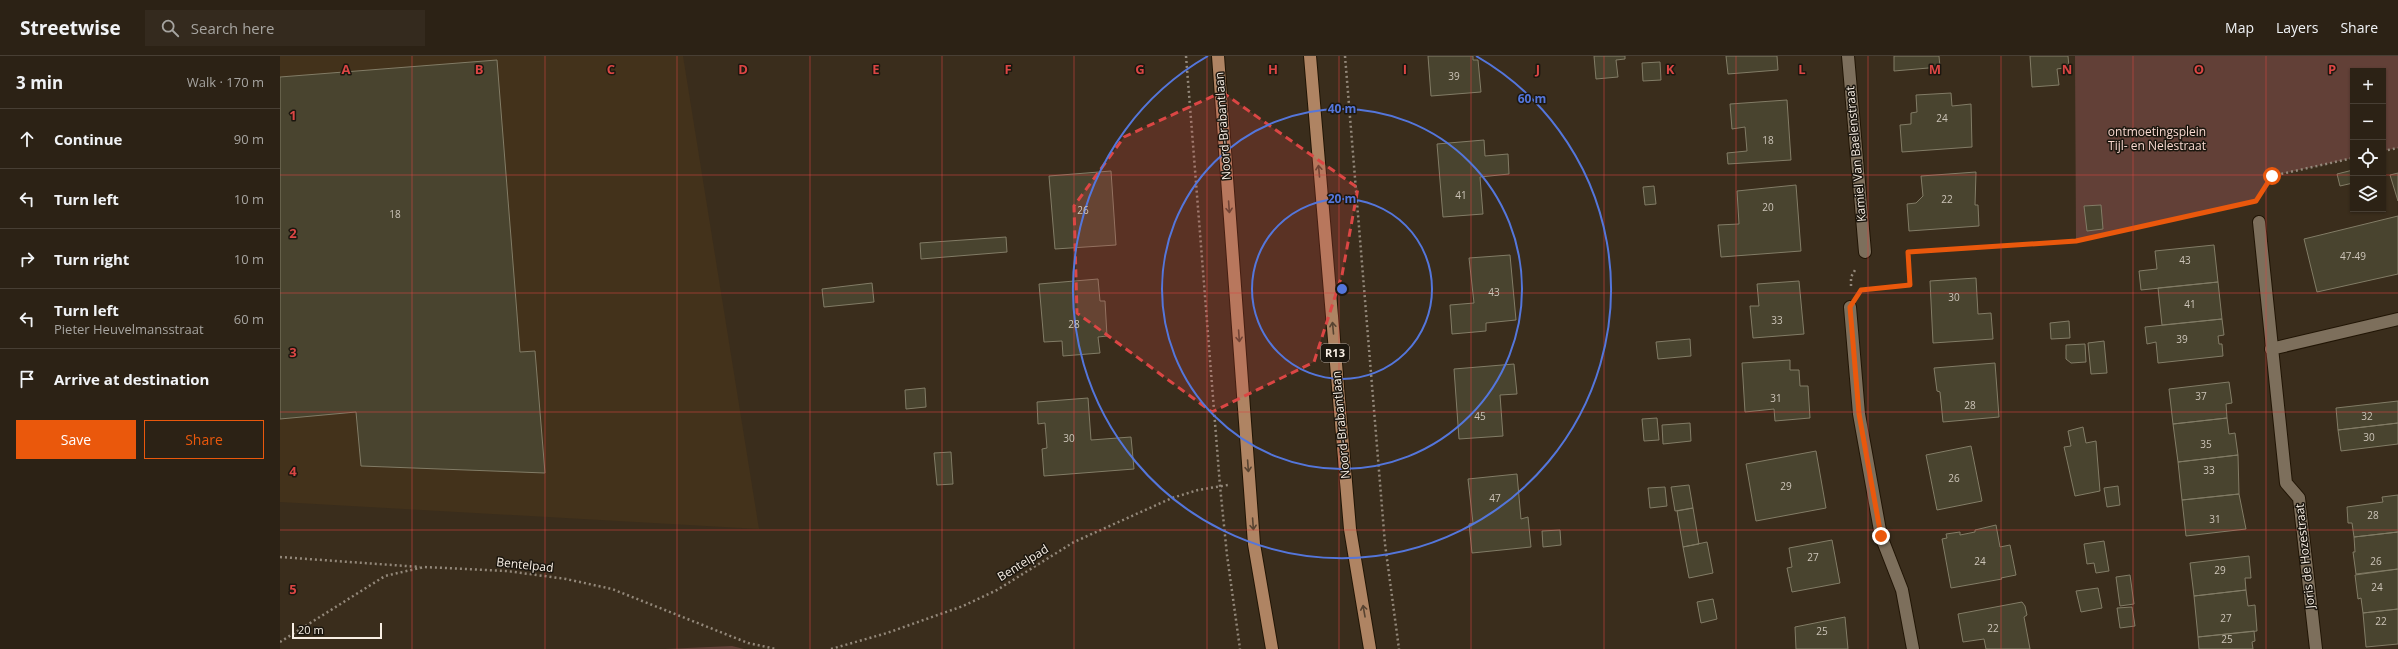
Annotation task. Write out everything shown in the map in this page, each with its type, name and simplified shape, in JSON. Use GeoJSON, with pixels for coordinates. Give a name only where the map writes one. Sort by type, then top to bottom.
{"type":"FeatureCollection","features":[{"type":"Feature","properties":{"kind":"main road","name":"Noord-Brabantlaan"},"geometry":{"type":"LineString","coordinates":[[1218,56],[1254,544],[1272,649]]}},
{"type":"Feature","properties":{"kind":"main road","name":"Noord-Brabantlaan"},"geometry":{"type":"LineString","coordinates":[[1310,56],[1350,529],[1370,649]]}},
{"type":"Feature","properties":{"kind":"street","name":"Kamiel Van Baelenstraat"},"geometry":{"type":"LineString","coordinates":[[1848,56],[1864,252]]}},
{"type":"Feature","properties":{"kind":"street","name":"Joris de Hozestraat"},"geometry":{"type":"LineString","coordinates":[[2259,222],[2286,483],[2299,498],[2316,649]]}},
{"type":"Feature","properties":{"kind":"street"},"geometry":{"type":"LineString","coordinates":[[1850,307],[1859,414],[1880,529],[1902,590],[1913,649]]}},
{"type":"Feature","properties":{"kind":"street"},"geometry":{"type":"LineString","coordinates":[[2271,349],[2398,319]]}},
{"type":"Feature","properties":{"kind":"path"},"geometry":{"type":"LineString","coordinates":[[1186,56],[1220,486],[1227,555],[1240,649]]}},
{"type":"Feature","properties":{"kind":"path"},"geometry":{"type":"LineString","coordinates":[[1346,56],[1385,544],[1399,649]]}},
{"type":"Feature","properties":{"kind":"path"},"geometry":{"type":"LineString","coordinates":[[2386,150],[2398,148]]}},
{"type":"Feature","properties":{"kind":"path"},"geometry":{"type":"LineString","coordinates":[[1850,307],[1861,290],[1910,285],[1908,252],[2076,241],[2256,201],[2272,176],[2350,159]]}},
{"type":"Feature","properties":{"kind":"path"},"geometry":{"type":"LineString","coordinates":[[1850,307],[1851,277],[1864,252]]}},
{"type":"Feature","properties":{"kind":"path","name":"Bentelpad"},"geometry":{"type":"LineString","coordinates":[[832,649],[887,633],[962,606],[997,590],[1074,542],[1172,498],[1198,490],[1220,486]]}},
{"type":"Feature","properties":{"kind":"path"},"geometry":{"type":"LineString","coordinates":[[280,557],[424,567]]}},
{"type":"Feature","properties":{"kind":"path","name":"Bentelpad"},"geometry":{"type":"LineString","coordinates":[[280,642],[385,576],[424,567],[507,571],[566,579],[612,589],[748,643],[776,649]]}},
{"type":"Feature","properties":{"kind":"highlighted area"},"geometry":{"type":"Polygon","coordinates":[[[1222,92],[1358,188],[1342,275],[1314,362],[1212,412],[1077,313],[1074,206],[1124,137],[1222,92]]]}},
{"type":"Feature","properties":{"kind":"shaded area"},"geometry":{"type":"Polygon","coordinates":[[[280,56],[683,56],[759,529],[280,502],[280,56]]]}},
{"type":"Feature","properties":{"kind":"green space","name":"ontmoetingsplein Tijl- en Nelestraat"},"geometry":{"type":"Polygon","coordinates":[[[2075,56],[2398,56],[2398,148],[2386,150],[2386,68],[2350,68],[2350,159],[2272,176],[2256,201],[2076,241],[2075,56]]]}},
{"type":"Feature","properties":{"kind":"green space"},"geometry":{"type":"Polygon","coordinates":[[[732,646],[744,649],[665,649],[732,646]]]}},
{"type":"Feature","properties":{"kind":"building"},"geometry":{"type":"Polygon","coordinates":[[[1428,56],[1473,56],[1473,60],[1478,60],[1481,92],[1431,96],[1428,56]]]}},
{"type":"Feature","properties":{"kind":"building"},"geometry":{"type":"Polygon","coordinates":[[[1594,56],[1625,56],[1625,59],[1616,60],[1618,77],[1596,79],[1594,56]]]}},
{"type":"Feature","properties":{"kind":"building"},"geometry":{"type":"Polygon","coordinates":[[[1726,56],[1777,56],[1778,70],[1728,74],[1726,56]]]}},
{"type":"Feature","properties":{"kind":"building"},"geometry":{"type":"Polygon","coordinates":[[[1894,56],[1939,56],[1940,67],[1894,71],[1894,56]]]}},
{"type":"Feature","properties":{"kind":"building"},"geometry":{"type":"Polygon","coordinates":[[[2030,56],[2068,56],[2069,67],[2057,69],[2059,85],[2032,87],[2030,56]]]}},
{"type":"Feature","properties":{"kind":"building"},"geometry":{"type":"Polygon","coordinates":[[[497,60],[520,352],[535,351],[545,473],[361,466],[356,412],[280,419],[280,77],[497,60]]]}},
{"type":"Feature","properties":{"kind":"building"},"geometry":{"type":"Polygon","coordinates":[[[1660,62],[1661,80],[1643,81],[1642,63],[1660,62]]]}},
{"type":"Feature","properties":{"kind":"building"},"geometry":{"type":"Polygon","coordinates":[[[1951,93],[1952,106],[1971,104],[1972,147],[1902,152],[1900,125],[1911,124],[1911,113],[1917,112],[1916,95],[1951,93]]]}},
{"type":"Feature","properties":{"kind":"building"},"geometry":{"type":"Polygon","coordinates":[[[1787,100],[1791,160],[1728,164],[1727,153],[1747,151],[1745,127],[1732,129],[1730,104],[1787,100]]]}},
{"type":"Feature","properties":{"kind":"building"},"geometry":{"type":"Polygon","coordinates":[[[1484,140],[1485,156],[1508,154],[1509,174],[1480,177],[1483,214],[1443,217],[1437,144],[1484,140]]]}},
{"type":"Feature","properties":{"kind":"building"},"geometry":{"type":"Polygon","coordinates":[[[1111,171],[1116,245],[1055,249],[1049,176],[1111,171]]]}},
{"type":"Feature","properties":{"kind":"building"},"geometry":{"type":"Polygon","coordinates":[[[2350,171],[2350,184],[2340,186],[2337,174],[2350,171]]]}},
{"type":"Feature","properties":{"kind":"building"},"geometry":{"type":"Polygon","coordinates":[[[1976,172],[1975,205],[1978,205],[1979,226],[1909,231],[1907,204],[1916,203],[1923,196],[1921,176],[1976,172]]]}},
{"type":"Feature","properties":{"kind":"building"},"geometry":{"type":"Polygon","coordinates":[[[2398,173],[2398,201],[2390,175],[2398,173]]]}},
{"type":"Feature","properties":{"kind":"building"},"geometry":{"type":"Polygon","coordinates":[[[1796,185],[1801,251],[1721,257],[1718,225],[1739,224],[1737,191],[1796,185]]]}},
{"type":"Feature","properties":{"kind":"building"},"geometry":{"type":"Polygon","coordinates":[[[1654,186],[1656,204],[1645,205],[1643,187],[1654,186]]]}},
{"type":"Feature","properties":{"kind":"building"},"geometry":{"type":"Polygon","coordinates":[[[2101,205],[2103,229],[2087,231],[2084,206],[2101,205]]]}},
{"type":"Feature","properties":{"kind":"building"},"geometry":{"type":"Polygon","coordinates":[[[2398,216],[2398,274],[2317,292],[2304,239],[2398,216]]]}},
{"type":"Feature","properties":{"kind":"building"},"geometry":{"type":"Polygon","coordinates":[[[1006,237],[1007,252],[921,259],[920,243],[1006,237]]]}},
{"type":"Feature","properties":{"kind":"building"},"geometry":{"type":"Polygon","coordinates":[[[2214,245],[2218,282],[2141,290],[2139,271],[2157,269],[2155,251],[2214,245]]]}},
{"type":"Feature","properties":{"kind":"building"},"geometry":{"type":"Polygon","coordinates":[[[1510,255],[1516,320],[1486,323],[1486,331],[1452,334],[1450,305],[1474,303],[1469,258],[1510,255]]]}},
{"type":"Feature","properties":{"kind":"building"},"geometry":{"type":"Polygon","coordinates":[[[1976,278],[1978,314],[1991,313],[1993,339],[1933,343],[1930,281],[1976,278]]]}},
{"type":"Feature","properties":{"kind":"building"},"geometry":{"type":"Polygon","coordinates":[[[1098,279],[1100,301],[1105,301],[1107,336],[1098,337],[1100,353],[1063,356],[1062,341],[1044,342],[1039,284],[1098,279]]]}},
{"type":"Feature","properties":{"kind":"building"},"geometry":{"type":"Polygon","coordinates":[[[1799,281],[1804,334],[1753,338],[1750,306],[1759,306],[1757,284],[1799,281]]]}},
{"type":"Feature","properties":{"kind":"building"},"geometry":{"type":"Polygon","coordinates":[[[2218,282],[2222,319],[2162,325],[2158,288],[2218,282]]]}},
{"type":"Feature","properties":{"kind":"building"},"geometry":{"type":"Polygon","coordinates":[[[872,283],[874,302],[824,307],[822,289],[872,283]]]}},
{"type":"Feature","properties":{"kind":"building"},"geometry":{"type":"Polygon","coordinates":[[[2222,319],[2224,335],[2218,336],[2219,344],[2222,344],[2223,356],[2158,363],[2156,342],[2147,344],[2145,327],[2222,319]]]}},
{"type":"Feature","properties":{"kind":"building"},"geometry":{"type":"Polygon","coordinates":[[[2069,321],[2070,338],[2051,339],[2050,323],[2069,321]]]}},
{"type":"Feature","properties":{"kind":"building"},"geometry":{"type":"Polygon","coordinates":[[[1690,339],[1691,356],[1658,359],[1656,342],[1690,339]]]}},
{"type":"Feature","properties":{"kind":"building"},"geometry":{"type":"Polygon","coordinates":[[[2104,341],[2107,373],[2091,374],[2088,343],[2104,341]]]}},
{"type":"Feature","properties":{"kind":"building"},"geometry":{"type":"Polygon","coordinates":[[[2085,344],[2086,362],[2071,363],[2066,359],[2066,345],[2085,344]]]}},
{"type":"Feature","properties":{"kind":"building"},"geometry":{"type":"Polygon","coordinates":[[[1790,360],[1790,370],[1799,370],[1800,386],[1808,386],[1810,418],[1775,421],[1774,409],[1745,412],[1742,363],[1790,360]]]}},
{"type":"Feature","properties":{"kind":"building"},"geometry":{"type":"Polygon","coordinates":[[[1995,363],[1999,417],[1943,422],[1940,392],[1937,391],[1934,368],[1995,363]]]}},
{"type":"Feature","properties":{"kind":"building"},"geometry":{"type":"Polygon","coordinates":[[[1514,364],[1517,394],[1500,395],[1503,436],[1459,439],[1454,369],[1514,364]]]}},
{"type":"Feature","properties":{"kind":"building"},"geometry":{"type":"Polygon","coordinates":[[[2229,382],[2232,403],[2226,404],[2227,418],[2173,424],[2169,389],[2229,382]]]}},
{"type":"Feature","properties":{"kind":"building"},"geometry":{"type":"Polygon","coordinates":[[[925,388],[926,407],[906,409],[905,390],[925,388]]]}},
{"type":"Feature","properties":{"kind":"building"},"geometry":{"type":"Polygon","coordinates":[[[1088,398],[1091,440],[1131,437],[1134,469],[1044,476],[1042,449],[1047,448],[1045,423],[1038,424],[1037,402],[1088,398]]]}},
{"type":"Feature","properties":{"kind":"building"},"geometry":{"type":"Polygon","coordinates":[[[2398,401],[2398,423],[2338,430],[2336,408],[2398,401]]]}},
{"type":"Feature","properties":{"kind":"building"},"geometry":{"type":"Polygon","coordinates":[[[1657,418],[1659,440],[1644,441],[1642,419],[1657,418]]]}},
{"type":"Feature","properties":{"kind":"building"},"geometry":{"type":"Polygon","coordinates":[[[2227,418],[2229,434],[2235,433],[2238,455],[2178,462],[2173,424],[2227,418]]]}},
{"type":"Feature","properties":{"kind":"building"},"geometry":{"type":"Polygon","coordinates":[[[1690,423],[1691,441],[1663,444],[1662,425],[1690,423]]]}},
{"type":"Feature","properties":{"kind":"building"},"geometry":{"type":"Polygon","coordinates":[[[2398,423],[2398,444],[2341,451],[2338,430],[2398,423]]]}},
{"type":"Feature","properties":{"kind":"building"},"geometry":{"type":"Polygon","coordinates":[[[2083,427],[2086,443],[2096,441],[2100,491],[2075,496],[2064,447],[2071,446],[2068,431],[2083,427]]]}},
{"type":"Feature","properties":{"kind":"building"},"geometry":{"type":"Polygon","coordinates":[[[1971,446],[1982,501],[1937,510],[1926,455],[1971,446]]]}},
{"type":"Feature","properties":{"kind":"building"},"geometry":{"type":"Polygon","coordinates":[[[1816,451],[1826,508],[1756,521],[1746,464],[1816,451]]]}},
{"type":"Feature","properties":{"kind":"building"},"geometry":{"type":"Polygon","coordinates":[[[951,452],[953,484],[937,485],[934,453],[951,452]]]}},
{"type":"Feature","properties":{"kind":"building"},"geometry":{"type":"Polygon","coordinates":[[[2238,455],[2239,494],[2182,500],[2178,462],[2238,455]]]}},
{"type":"Feature","properties":{"kind":"building"},"geometry":{"type":"Polygon","coordinates":[[[1517,474],[1521,519],[1528,517],[1531,547],[1472,553],[1469,524],[1473,523],[1468,479],[1517,474]]]}},
{"type":"Feature","properties":{"kind":"building"},"geometry":{"type":"Polygon","coordinates":[[[1689,485],[1693,508],[1675,511],[1671,487],[1689,485]]]}},
{"type":"Feature","properties":{"kind":"building"},"geometry":{"type":"Polygon","coordinates":[[[2118,486],[2120,505],[2107,507],[2104,488],[2118,486]]]}},
{"type":"Feature","properties":{"kind":"building"},"geometry":{"type":"Polygon","coordinates":[[[1665,487],[1667,506],[1650,508],[1648,488],[1665,487]]]}},
{"type":"Feature","properties":{"kind":"building"},"geometry":{"type":"Polygon","coordinates":[[[2239,494],[2246,529],[2186,536],[2182,500],[2239,494]]]}},
{"type":"Feature","properties":{"kind":"building"},"geometry":{"type":"Polygon","coordinates":[[[2398,495],[2398,532],[2354,537],[2352,523],[2348,523],[2347,507],[2383,502],[2382,497],[2398,495]]]}},
{"type":"Feature","properties":{"kind":"building"},"geometry":{"type":"Polygon","coordinates":[[[1693,508],[1699,544],[1683,547],[1677,511],[1693,508]]]}},
{"type":"Feature","properties":{"kind":"building"},"geometry":{"type":"Polygon","coordinates":[[[1996,525],[2000,547],[2010,545],[2016,575],[1951,588],[1942,539],[1947,538],[1946,534],[1960,532],[1960,535],[1996,525]]]}},
{"type":"Feature","properties":{"kind":"building"},"geometry":{"type":"Polygon","coordinates":[[[1560,530],[1561,545],[1543,547],[1542,531],[1560,530]]]}},
{"type":"Feature","properties":{"kind":"building"},"geometry":{"type":"Polygon","coordinates":[[[2398,532],[2398,569],[2356,574],[2353,552],[2355,552],[2354,537],[2398,532]]]}},
{"type":"Feature","properties":{"kind":"building"},"geometry":{"type":"Polygon","coordinates":[[[1832,540],[1840,583],[1792,592],[1787,568],[1792,567],[1789,548],[1832,540]]]}},
{"type":"Feature","properties":{"kind":"building"},"geometry":{"type":"Polygon","coordinates":[[[2104,541],[2109,571],[2096,573],[2094,563],[2087,564],[2084,544],[2104,541]]]}},
{"type":"Feature","properties":{"kind":"building"},"geometry":{"type":"Polygon","coordinates":[[[1707,542],[1713,573],[1689,578],[1683,547],[1707,542]]]}},
{"type":"Feature","properties":{"kind":"building"},"geometry":{"type":"Polygon","coordinates":[[[2249,556],[2251,578],[2245,578],[2246,590],[2194,596],[2190,563],[2249,556]]]}},
{"type":"Feature","properties":{"kind":"building"},"geometry":{"type":"Polygon","coordinates":[[[2398,569],[2398,609],[2363,613],[2361,598],[2358,599],[2355,575],[2398,569]]]}},
{"type":"Feature","properties":{"kind":"building"},"geometry":{"type":"Polygon","coordinates":[[[2130,575],[2134,604],[2120,606],[2116,577],[2130,575]]]}},
{"type":"Feature","properties":{"kind":"building"},"geometry":{"type":"Polygon","coordinates":[[[2098,588],[2102,608],[2081,612],[2076,591],[2098,588]]]}},
{"type":"Feature","properties":{"kind":"building"},"geometry":{"type":"Polygon","coordinates":[[[2246,590],[2248,606],[2255,605],[2257,631],[2198,637],[2194,596],[2246,590]]]}},
{"type":"Feature","properties":{"kind":"building"},"geometry":{"type":"Polygon","coordinates":[[[1713,599],[1717,619],[1701,623],[1697,602],[1713,599]]]}},
{"type":"Feature","properties":{"kind":"building"},"geometry":{"type":"Polygon","coordinates":[[[2022,602],[2025,606],[2027,615],[2024,617],[2030,649],[1986,649],[1984,639],[1963,642],[1958,614],[2022,602]]]}},
{"type":"Feature","properties":{"kind":"building"},"geometry":{"type":"Polygon","coordinates":[[[2132,607],[2135,626],[2120,628],[2117,608],[2132,607]]]}},
{"type":"Feature","properties":{"kind":"building"},"geometry":{"type":"Polygon","coordinates":[[[2398,609],[2398,644],[2366,647],[2363,613],[2398,609]]]}},
{"type":"Feature","properties":{"kind":"building"},"geometry":{"type":"Polygon","coordinates":[[[1845,617],[1848,649],[1796,649],[1795,627],[1845,617]]]}},
{"type":"Feature","properties":{"kind":"building"},"geometry":{"type":"Polygon","coordinates":[[[2254,631],[2255,641],[2252,642],[2253,649],[2199,649],[2198,637],[2254,631]]]}},
{"type":"Feature","properties":{"kind":"route"},"geometry":{"type":"LineString","coordinates":[[1881,536],[1859,414],[1850,307],[1861,290],[1910,285],[1908,252],[2076,241],[2256,201],[2272,176]]}}]}
